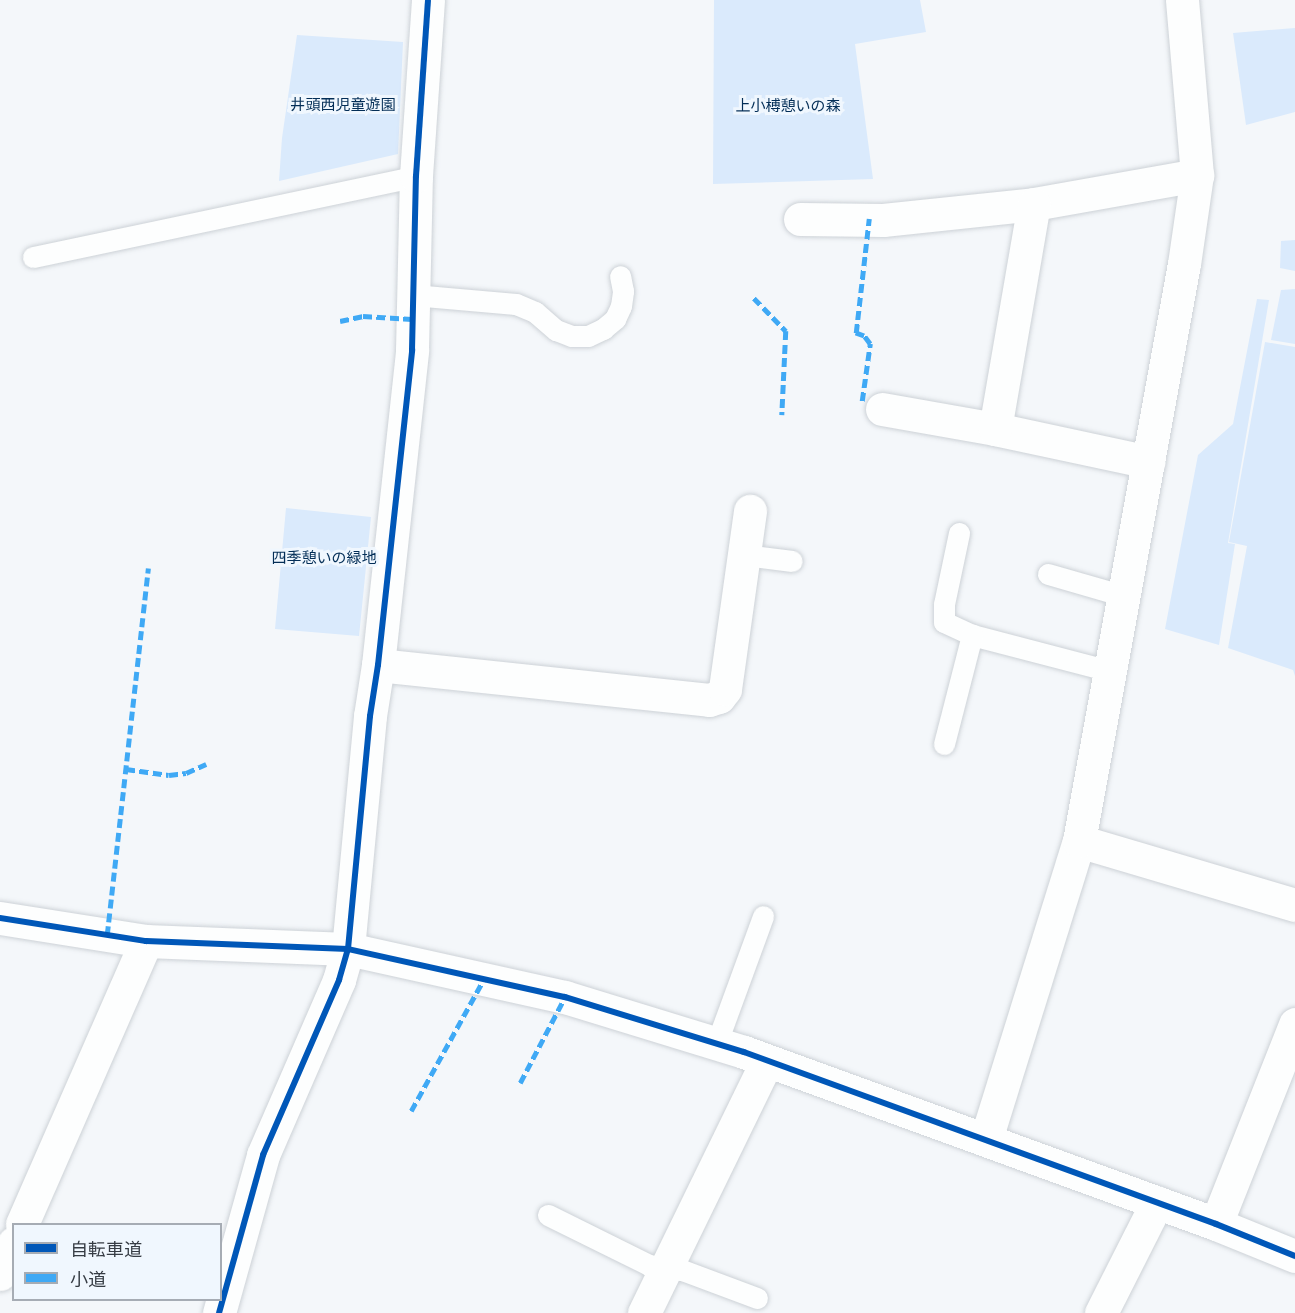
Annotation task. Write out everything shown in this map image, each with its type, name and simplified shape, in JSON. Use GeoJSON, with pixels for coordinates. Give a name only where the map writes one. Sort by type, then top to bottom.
{"type":"FeatureCollection","features":[{"type":"Feature","properties":{"kind":"street"},"geometry":{"type":"LineString","coordinates":[[219,1313],[262,1155],[339,980],[348,949],[370,716],[378,665],[412,350],[416,176],[428,0]]}},
{"type":"Feature","properties":{"kind":"street"},"geometry":{"type":"LineString","coordinates":[[986,1138],[1078,841],[1149,462],[1197,175],[1182,0]]}},
{"type":"Feature","properties":{"kind":"street"},"geometry":{"type":"LineString","coordinates":[[800,219],[883,220],[1034,204],[1197,175]]}},
{"type":"Feature","properties":{"kind":"street"},"geometry":{"type":"LineString","coordinates":[[996,429],[1034,204]]}},
{"type":"Feature","properties":{"kind":"street"},"geometry":{"type":"LineString","coordinates":[[882,409],[996,429],[1149,462]]}},
{"type":"Feature","properties":{"kind":"street"},"geometry":{"type":"LineString","coordinates":[[378,665],[709,700],[719,697],[725,689],[750,511]]}},
{"type":"Feature","properties":{"kind":"street"},"geometry":{"type":"LineString","coordinates":[[1078,841],[1295,905]]}},
{"type":"Feature","properties":{"kind":"street"},"geometry":{"type":"LineString","coordinates":[[0,918],[146,941],[348,949],[571,999],[717,1042],[986,1138],[1295,1256]]}},
{"type":"Feature","properties":{"kind":"street"},"geometry":{"type":"LineString","coordinates":[[22,1223],[146,941]]}},
{"type":"Feature","properties":{"kind":"street"},"geometry":{"type":"LineString","coordinates":[[1216,1224],[1295,1024]]}},
{"type":"Feature","properties":{"kind":"street"},"geometry":{"type":"LineString","coordinates":[[644,1313],[767,1061]]}},
{"type":"Feature","properties":{"kind":"street"},"geometry":{"type":"LineString","coordinates":[[1101,1313],[1157,1202]]}},
{"type":"Feature","properties":{"kind":"street"},"geometry":{"type":"LineString","coordinates":[[0,1274],[12,1247]]}},
{"type":"Feature","properties":{"kind":"lane"},"geometry":{"type":"LineString","coordinates":[[33,257],[416,176]]}},
{"type":"Feature","properties":{"kind":"lane"},"geometry":{"type":"LineString","coordinates":[[413,295],[516,304],[535,312],[556,330],[572,336],[588,336],[603,329],[615,319],[622,299],[620,276]]}},
{"type":"Feature","properties":{"kind":"lane"},"geometry":{"type":"LineString","coordinates":[[959,533],[943,616],[944,622],[955,629],[1110,671]]}},
{"type":"Feature","properties":{"kind":"lane"},"geometry":{"type":"LineString","coordinates":[[744,555],[792,561]]}},
{"type":"Feature","properties":{"kind":"lane"},"geometry":{"type":"LineString","coordinates":[[1048,574],[1124,596]]}},
{"type":"Feature","properties":{"kind":"lane"},"geometry":{"type":"LineString","coordinates":[[944,744],[972,634]]}},
{"type":"Feature","properties":{"kind":"lane"},"geometry":{"type":"LineString","coordinates":[[717,1042],[763,916]]}},
{"type":"Feature","properties":{"kind":"lane"},"geometry":{"type":"LineString","coordinates":[[548,1215],[649,1265],[682,1270],[757,1298]]}},
{"type":"Feature","properties":{"kind":"green space","name":"上小榑憩いの森"},"geometry":{"type":"Polygon","coordinates":[[[714,0],[920,0],[926,32],[855,44],[873,179],[713,184],[714,0]]]}},
{"type":"Feature","properties":{"kind":"green space"},"geometry":{"type":"Polygon","coordinates":[[[1295,28],[1295,112],[1246,125],[1233,33],[1295,28]]]}},
{"type":"Feature","properties":{"kind":"green space","name":"井頭西児童遊園"},"geometry":{"type":"Polygon","coordinates":[[[297,35],[403,42],[398,154],[279,181],[282,138],[297,35]]]}},
{"type":"Feature","properties":{"kind":"green space"},"geometry":{"type":"Polygon","coordinates":[[[1295,240],[1295,271],[1280,268],[1281,241],[1295,240]]]}},
{"type":"Feature","properties":{"kind":"green space"},"geometry":{"type":"Polygon","coordinates":[[[1295,289],[1295,344],[1271,340],[1281,290],[1295,289]]]}},
{"type":"Feature","properties":{"kind":"green space"},"geometry":{"type":"Polygon","coordinates":[[[1257,299],[1269,300],[1228,543],[1235,544],[1219,645],[1165,629],[1198,455],[1233,424],[1257,299]]]}},
{"type":"Feature","properties":{"kind":"green space"},"geometry":{"type":"Polygon","coordinates":[[[1265,342],[1295,347],[1295,676],[1293,670],[1228,648],[1247,546],[1229,542],[1265,342]]]}},
{"type":"Feature","properties":{"kind":"green space","name":"四季憩いの緑地"},"geometry":{"type":"Polygon","coordinates":[[[286,508],[371,517],[359,636],[275,629],[286,508]]]}},
{"type":"Feature","properties":{"kind":"marked path"},"geometry":{"type":"LineString","coordinates":[[862,401],[870,344],[864,336],[856,333],[869,219]]}},
{"type":"Feature","properties":{"kind":"marked path"},"geometry":{"type":"LineString","coordinates":[[754,298],[786,331],[782,415]]}},
{"type":"Feature","properties":{"kind":"marked path"},"geometry":{"type":"LineString","coordinates":[[340,321],[363,316],[412,319]]}},
{"type":"Feature","properties":{"kind":"marked path"},"geometry":{"type":"LineString","coordinates":[[107,935],[148,568]]}},
{"type":"Feature","properties":{"kind":"marked path"},"geometry":{"type":"LineString","coordinates":[[126,769],[169,775],[186,773],[206,764]]}},
{"type":"Feature","properties":{"kind":"marked path"},"geometry":{"type":"LineString","coordinates":[[411,1111],[484,979]]}},
{"type":"Feature","properties":{"kind":"marked path"},"geometry":{"type":"LineString","coordinates":[[520,1083],[565,997]]}},
{"type":"Feature","properties":{"kind":"cycle path"},"geometry":{"type":"LineString","coordinates":[[219,1313],[263,1155],[339,980],[348,949],[370,716],[378,665],[412,350],[416,176],[428,0]]}},
{"type":"Feature","properties":{"kind":"cycle path"},"geometry":{"type":"LineString","coordinates":[[0,918],[146,941],[348,949],[565,997],[744,1052],[1216,1224],[1295,1256]]}}]}
